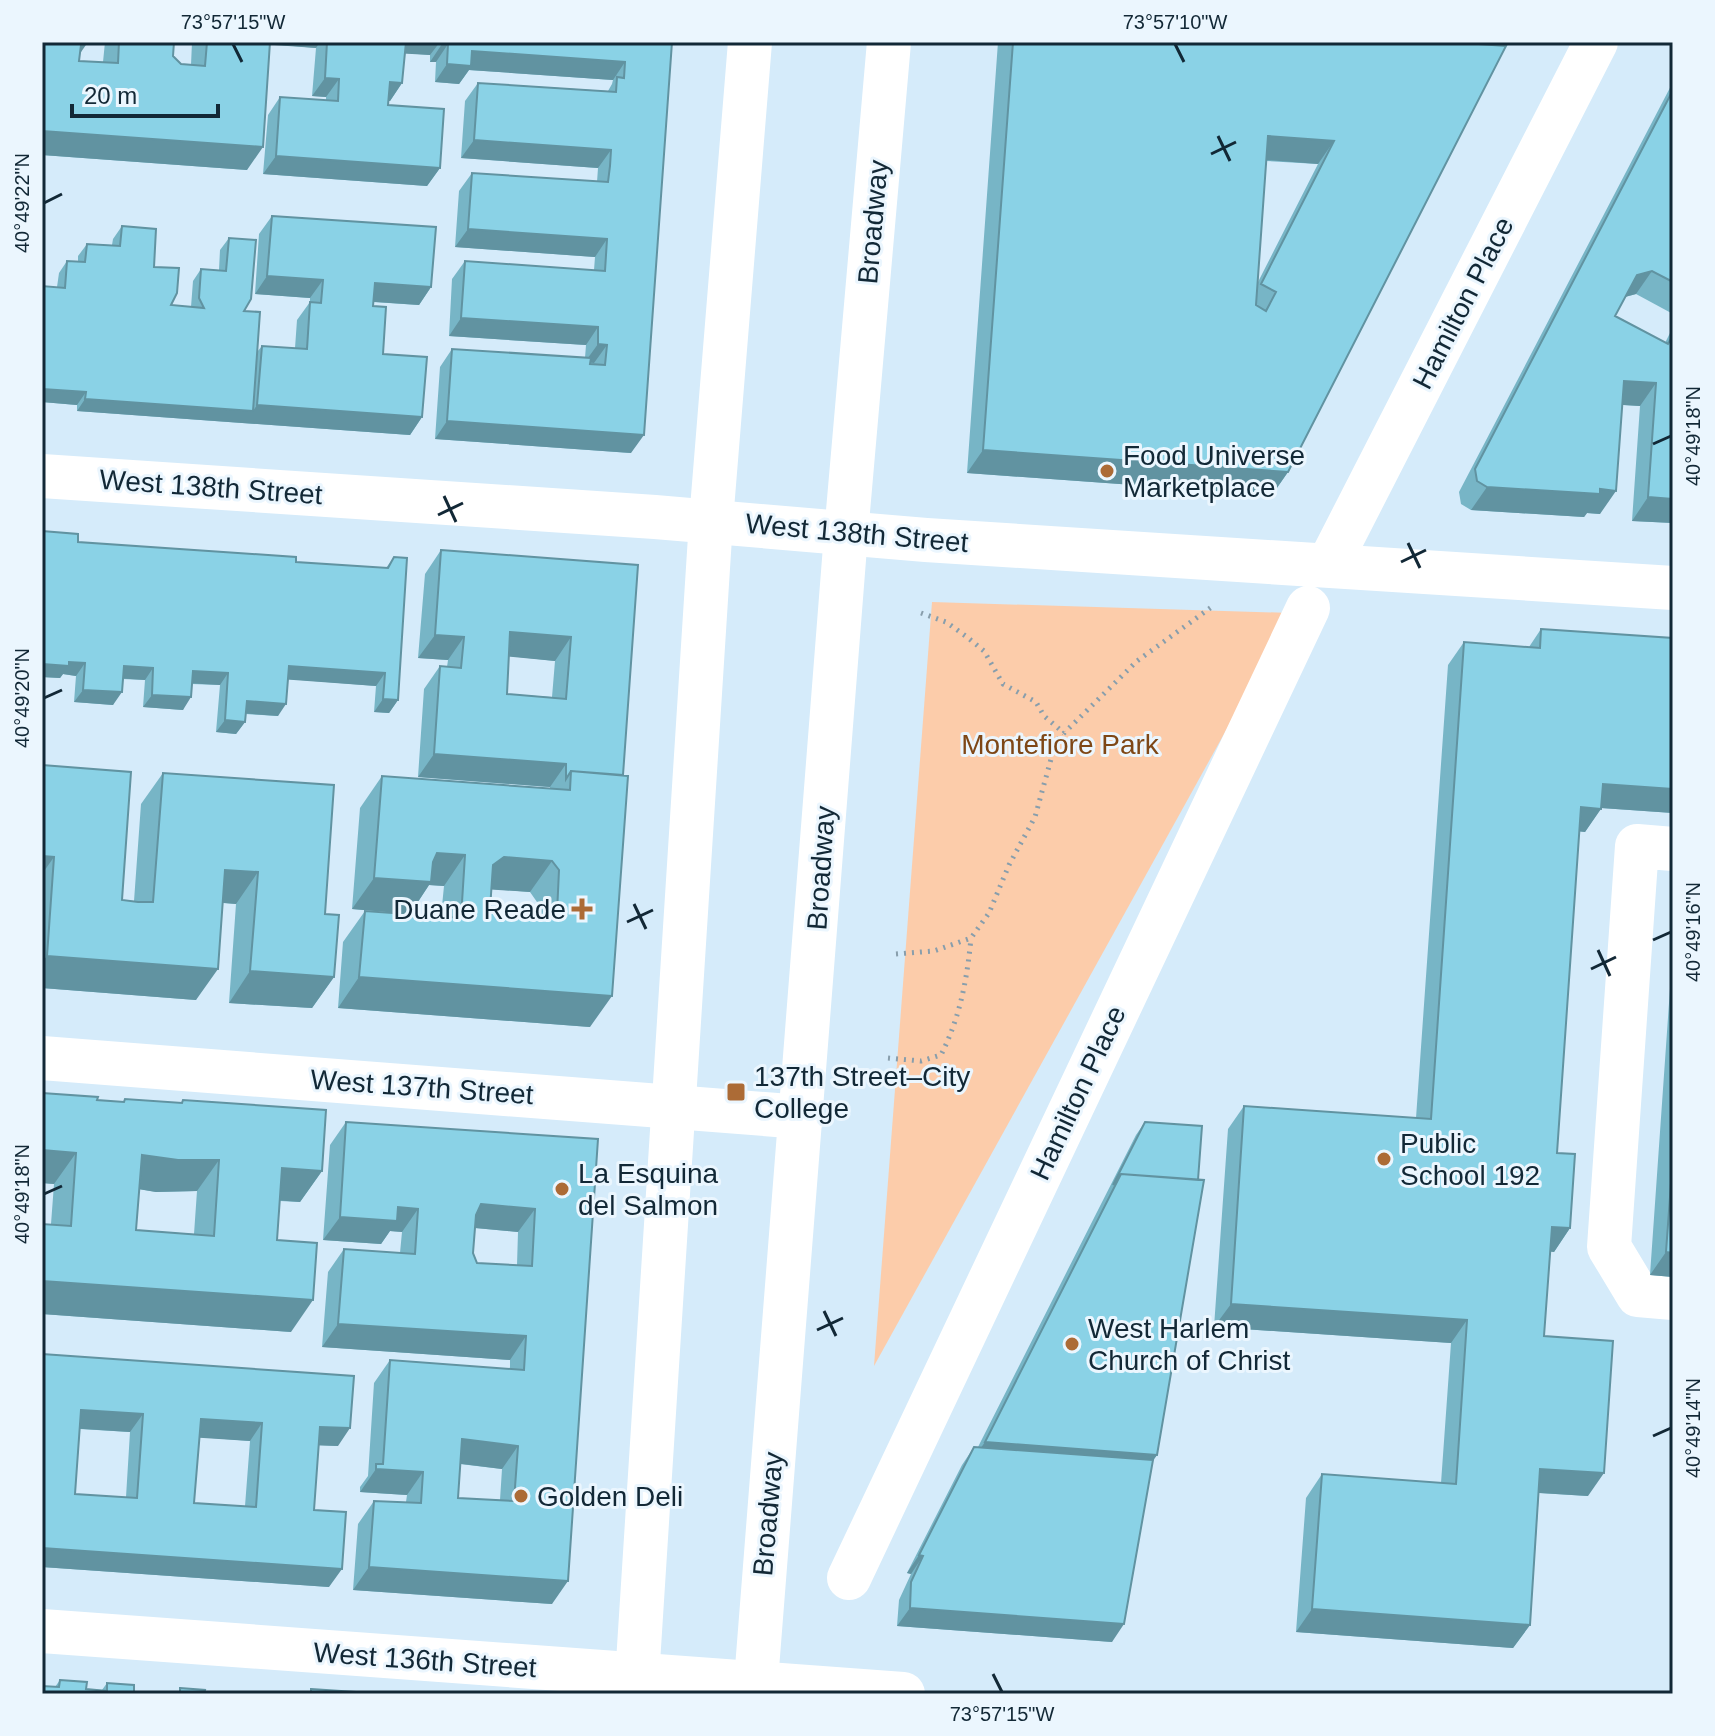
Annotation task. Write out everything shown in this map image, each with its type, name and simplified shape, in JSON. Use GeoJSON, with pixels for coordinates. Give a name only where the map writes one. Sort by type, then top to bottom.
{"type":"FeatureCollection","features":[{"type":"Feature","properties":{"kind":"street"},"geometry":{"type":"LineString","coordinates":[[637,1685],[711,521],[750,42]]}},
{"type":"Feature","properties":{"kind":"street","name":"Broadway"},"geometry":{"type":"LineString","coordinates":[[756,1688],[846,534],[889,42]]}},
{"type":"Feature","properties":{"kind":"street","name":"Hamilton Place"},"geometry":{"type":"LineString","coordinates":[[1329,564],[1596,42]]}},
{"type":"Feature","properties":{"kind":"street","name":"West 138th Street"},"geometry":{"type":"LineString","coordinates":[[42,476],[711,521],[846,534],[1673,588]]}},
{"type":"Feature","properties":{"kind":"street","name":"Hamilton Place"},"geometry":{"type":"LineString","coordinates":[[849,1578],[1308,608]]}},
{"type":"Feature","properties":{"kind":"street"},"geometry":{"type":"LineString","coordinates":[[1673,849],[1637,846],[1609,1247],[1638,1295],[1673,1298]]}},
{"type":"Feature","properties":{"kind":"street","name":"West 137th Street"},"geometry":{"type":"LineString","coordinates":[[42,1058],[802,1117]]}},
{"type":"Feature","properties":{"kind":"street","name":"West 136th Street"},"geometry":{"type":"LineString","coordinates":[[42,1631],[637,1685],[903,1694]]}},
{"type":"Feature","properties":{"kind":"path"},"geometry":{"type":"LineString","coordinates":[[888,1058],[921,1061],[941,1055],[952,1033],[965,992],[971,938],[989,913],[1009,865],[1035,817],[1056,741],[1137,661],[1217,603]]}},
{"type":"Feature","properties":{"kind":"path"},"geometry":{"type":"LineString","coordinates":[[921,613],[946,622],[984,651],[1003,684],[1036,702],[1044,716],[1064,733]]}},
{"type":"Feature","properties":{"kind":"path"},"geometry":{"type":"LineString","coordinates":[[896,954],[934,951],[971,938]]}},
{"type":"Feature","properties":{"kind":"green space","name":"Montefiore Park"},"geometry":{"type":"Polygon","coordinates":[[[932,602],[1291,613],[874,1366],[932,602]]]}},
{"type":"Feature","properties":{"kind":"building"},"geometry":{"type":"Polygon","coordinates":[[[42,42],[88,42],[81,45],[79,61],[118,63],[119,42],[174,42],[173,56],[181,64],[205,66],[207,42],[270,42],[263,147],[42,131],[42,42]]]}},
{"type":"Feature","properties":{"kind":"building"},"geometry":{"type":"Polygon","coordinates":[[[327,42],[406,42],[402,83],[390,82],[388,105],[444,109],[440,168],[276,156],[280,97],[338,101],[339,79],[325,78],[327,42]]]}},
{"type":"Feature","properties":{"kind":"building"},"geometry":{"type":"Polygon","coordinates":[[[443,42],[672,42],[644,435],[447,421],[452,349],[591,358],[590,364],[605,365],[607,345],[598,344],[598,327],[461,318],[465,261],[605,271],[607,239],[468,229],[472,173],[608,182],[610,166],[611,150],[474,140],[478,83],[616,92],[617,77],[624,78],[625,62],[472,51],[471,66],[447,64],[448,44],[443,42]]]}},
{"type":"Feature","properties":{"kind":"building"},"geometry":{"type":"Polygon","coordinates":[[[1013,42],[1451,42],[1506,46],[1288,472],[983,450],[1013,42]],[[1268,136],[1256,305],[1266,311],[1276,292],[1261,284],[1334,141],[1268,136]]]}},
{"type":"Feature","properties":{"kind":"building"},"geometry":{"type":"Polygon","coordinates":[[[1673,90],[1673,282],[1652,271],[1637,275],[1615,316],[1668,344],[1673,335],[1673,499],[1648,497],[1656,383],[1624,381],[1616,491],[1600,489],[1600,494],[1487,487],[1477,481],[1475,469],[1673,90]]]}},
{"type":"Feature","properties":{"kind":"building"},"geometry":{"type":"Polygon","coordinates":[[[272,216],[436,227],[431,287],[375,283],[373,306],[386,307],[383,354],[427,357],[422,417],[257,405],[262,346],[307,349],[310,302],[321,303],[323,280],[267,276],[272,216]]]}},
{"type":"Feature","properties":{"kind":"building"},"geometry":{"type":"Polygon","coordinates":[[[122,226],[156,229],[154,267],[179,268],[177,293],[171,305],[204,308],[199,298],[201,269],[226,271],[229,238],[256,240],[251,299],[244,311],[260,312],[253,411],[85,399],[86,392],[42,389],[42,286],[65,288],[67,261],[85,262],[87,244],[120,246],[122,226]]]}},
{"type":"Feature","properties":{"kind":"building"},"geometry":{"type":"Polygon","coordinates":[[[42,531],[78,534],[78,542],[296,557],[296,562],[388,568],[394,557],[407,558],[398,700],[383,699],[385,673],[289,666],[286,704],[247,701],[245,722],[225,720],[228,673],[193,671],[191,697],[152,695],[153,668],[124,666],[122,692],[83,690],[85,663],[69,662],[69,666],[42,664],[42,531]]]}},
{"type":"Feature","properties":{"kind":"building"},"geometry":{"type":"Polygon","coordinates":[[[441,550],[638,565],[623,775],[571,771],[566,779],[566,764],[434,754],[440,666],[461,668],[464,637],[435,635],[441,550]],[[510,632],[507,694],[566,699],[571,637],[510,632]]]}},
{"type":"Feature","properties":{"kind":"building","name":"Public School 192"},"geometry":{"type":"Polygon","coordinates":[[[1541,629],[1673,638],[1673,789],[1603,784],[1601,809],[1581,807],[1557,1153],[1575,1154],[1570,1228],[1552,1227],[1544,1336],[1613,1341],[1604,1473],[1540,1469],[1530,1625],[1312,1609],[1322,1474],[1456,1484],[1467,1320],[1231,1304],[1244,1106],[1431,1119],[1464,642],[1540,648],[1541,629]]]}},
{"type":"Feature","properties":{"kind":"building"},"geometry":{"type":"Polygon","coordinates":[[[42,765],[131,772],[122,900],[138,902],[153,902],[163,773],[334,785],[325,914],[339,915],[334,977],[250,971],[258,872],[225,870],[218,969],[47,956],[54,857],[42,856],[42,765]]]}},
{"type":"Feature","properties":{"kind":"building"},"geometry":{"type":"Polygon","coordinates":[[[571,771],[628,776],[612,996],[359,977],[365,911],[461,918],[465,855],[437,853],[431,882],[374,878],[382,776],[570,790],[571,771]],[[504,857],[493,865],[490,909],[499,917],[547,920],[557,913],[559,870],[552,861],[504,857]]]}},
{"type":"Feature","properties":{"kind":"building"},"geometry":{"type":"Polygon","coordinates":[[[42,1093],[124,1102],[125,1099],[182,1103],[183,1100],[326,1110],[322,1171],[282,1168],[277,1240],[317,1243],[313,1300],[42,1281],[42,1224],[71,1226],[76,1153],[42,1150],[42,1093]],[[142,1155],[136,1230],[214,1236],[219,1160],[178,1160],[142,1155]]]}},
{"type":"Feature","properties":{"kind":"building"},"geometry":{"type":"Polygon","coordinates":[[[346,1122],[598,1139],[568,1581],[369,1567],[374,1501],[421,1503],[423,1472],[376,1469],[376,1464],[383,1464],[390,1360],[524,1370],[526,1336],[338,1324],[344,1249],[415,1254],[418,1209],[398,1207],[397,1221],[340,1217],[346,1122]],[[481,1204],[476,1215],[473,1253],[477,1263],[532,1266],[535,1209],[481,1204]],[[462,1439],[458,1498],[514,1501],[518,1446],[462,1439]]]}},
{"type":"Feature","properties":{"kind":"building"},"geometry":{"type":"Polygon","coordinates":[[[1145,1122],[1202,1126],[1198,1180],[1121,1174],[1113,1185],[1145,1122]]]}},
{"type":"Feature","properties":{"kind":"building"},"geometry":{"type":"Polygon","coordinates":[[[1673,1156],[1673,1253],[1666,1252],[1673,1156]]]}},
{"type":"Feature","properties":{"kind":"building"},"geometry":{"type":"Polygon","coordinates":[[[1121,1174],[1204,1180],[1157,1455],[985,1442],[1121,1174]]]}},
{"type":"Feature","properties":{"kind":"building"},"geometry":{"type":"Polygon","coordinates":[[[42,1354],[354,1376],[350,1428],[320,1427],[314,1510],[346,1512],[342,1569],[42,1548],[42,1354]],[[81,1410],[75,1494],[137,1498],[143,1414],[81,1410]],[[201,1419],[194,1503],[256,1507],[262,1423],[201,1419]]]}},
{"type":"Feature","properties":{"kind":"building"},"geometry":{"type":"Polygon","coordinates":[[[974,1447],[1153,1460],[1124,1624],[910,1608],[911,1582],[923,1556],[919,1555],[974,1447]]]}},
{"type":"Feature","properties":{"kind":"building"},"geometry":{"type":"Polygon","coordinates":[[[60,1680],[87,1682],[86,1689],[107,1691],[107,1683],[134,1685],[134,1693],[149,1694],[42,1694],[42,1686],[59,1687],[60,1680]]]}},
{"type":"Feature","properties":{"kind":"building"},"geometry":{"type":"Polygon","coordinates":[[[180,1688],[205,1690],[204,1694],[180,1694],[180,1688]]]}},
{"type":"Feature","properties":{"kind":"building"},"geometry":{"type":"Polygon","coordinates":[[[311,1689],[386,1694],[311,1694],[311,1689]]]}},
{"type":"Feature","properties":{"kind":"place","name":"Food Universe Marketplace"},"geometry":{"type":"Point","coordinates":[1107,471]}},
{"type":"Feature","properties":{"kind":"place","name":"Duane Reade"},"geometry":{"type":"Point","coordinates":[582,909]}},
{"type":"Feature","properties":{"kind":"place","name":"137th Street–City College"},"geometry":{"type":"Point","coordinates":[736,1092]}},
{"type":"Feature","properties":{"kind":"place","name":"Public School 192"},"geometry":{"type":"Point","coordinates":[1384,1159]}},
{"type":"Feature","properties":{"kind":"place","name":"La Esquina del Salmon"},"geometry":{"type":"Point","coordinates":[562,1189]}},
{"type":"Feature","properties":{"kind":"place","name":"West Harlem Church of Christ"},"geometry":{"type":"Point","coordinates":[1072,1344]}},
{"type":"Feature","properties":{"kind":"place","name":"Golden Deli"},"geometry":{"type":"Point","coordinates":[521,1496]}}]}
